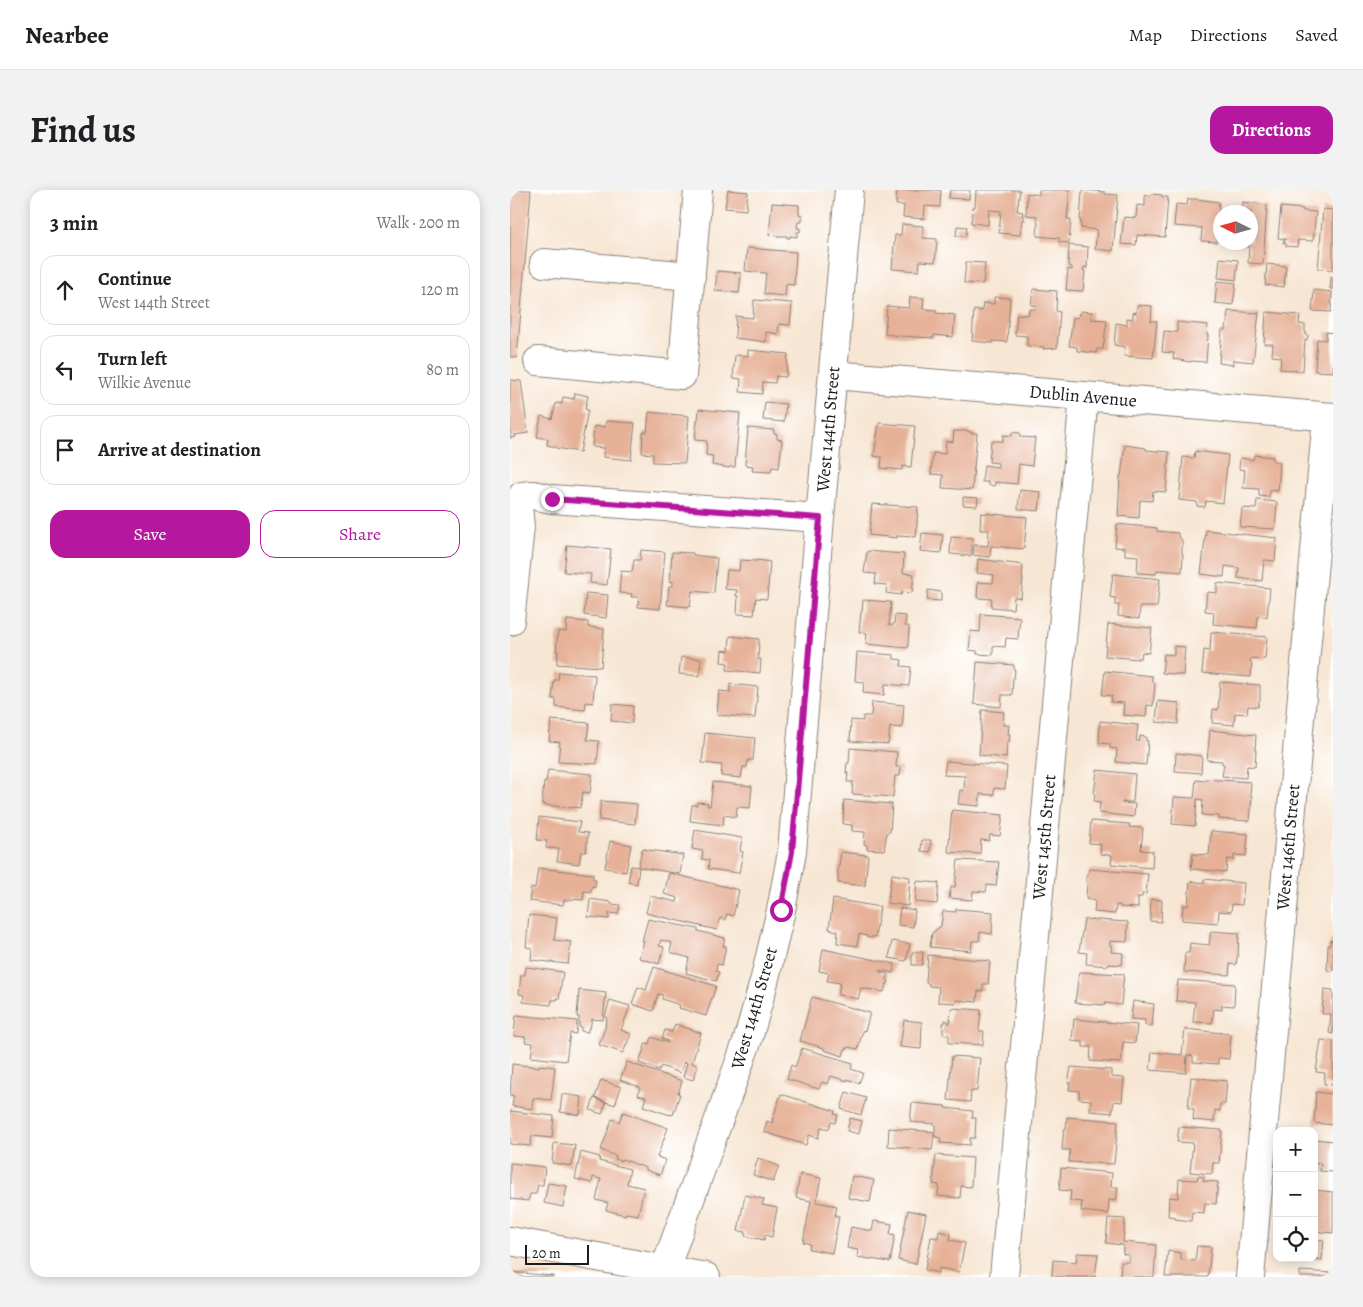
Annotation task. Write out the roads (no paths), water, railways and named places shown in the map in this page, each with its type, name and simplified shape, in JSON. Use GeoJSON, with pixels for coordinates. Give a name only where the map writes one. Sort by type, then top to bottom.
{"type":"FeatureCollection","features":[{"type":"Feature","properties":{"kind":"street"},"geometry":{"type":"LineString","coordinates":[[538,361],[682,375],[698,190]]}},
{"type":"Feature","properties":{"kind":"street","name":"West 144th Street"},"geometry":{"type":"LineString","coordinates":[[663,1273],[748,1039],[781,910],[792,852],[850,190]]}},
{"type":"Feature","properties":{"kind":"street"},"geometry":{"type":"LineString","coordinates":[[544,263],[690,276]]}},
{"type":"Feature","properties":{"kind":"street","name":"Dublin Avenue"},"geometry":{"type":"LineString","coordinates":[[833,375],[1330,417]]}},
{"type":"Feature","properties":{"kind":"street","name":"West 145th Street"},"geometry":{"type":"LineString","coordinates":[[1004,1277],[1084,396]]}},
{"type":"Feature","properties":{"kind":"street","name":"West 146th Street"},"geometry":{"type":"LineString","coordinates":[[1250,1277],[1330,417]]}},
{"type":"Feature","properties":{"kind":"street"},"geometry":{"type":"LineString","coordinates":[[510,621],[520,527],[518,507],[522,496],[533,495],[552,499],[820,518]]}},
{"type":"Feature","properties":{"kind":"street"},"geometry":{"type":"LineString","coordinates":[[510,1241],[663,1273],[706,1277]]}}]}
